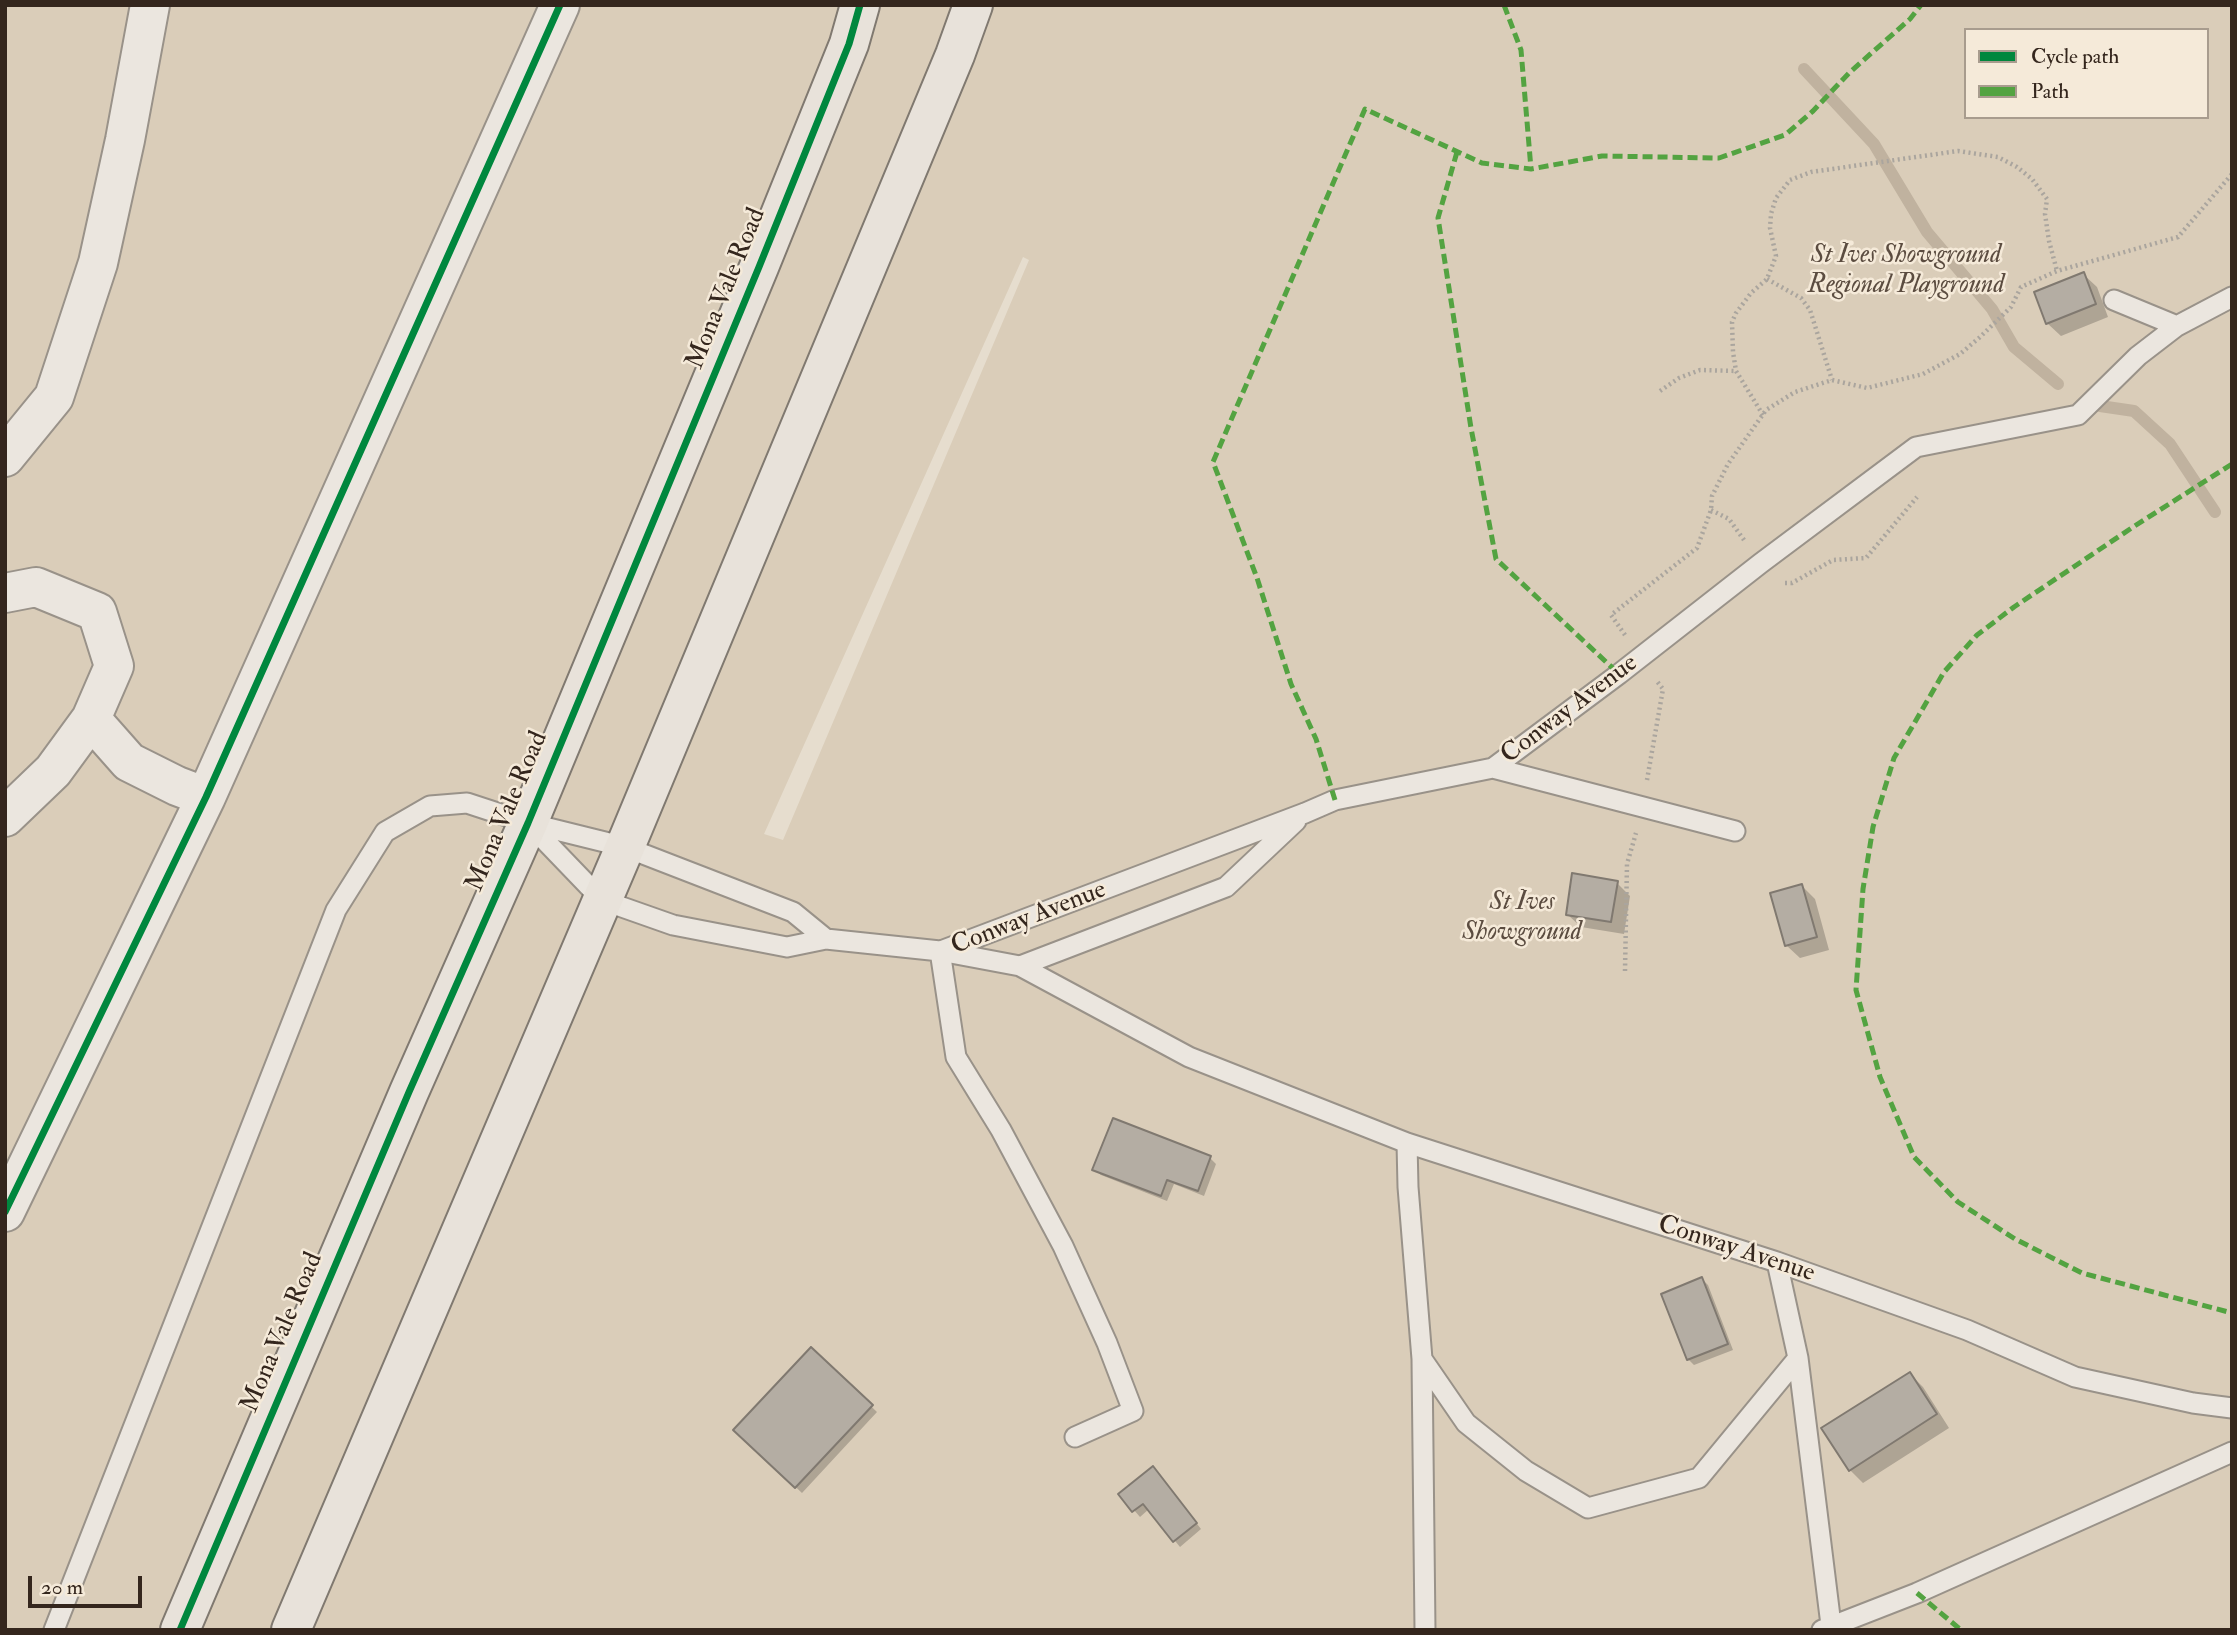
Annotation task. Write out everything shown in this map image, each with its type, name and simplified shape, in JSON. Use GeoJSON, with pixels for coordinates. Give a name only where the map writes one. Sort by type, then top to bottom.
{"type":"FeatureCollection","features":[{"type":"Feature","properties":{"kind":"highway","name":"Mona Vale Road"},"geometry":{"type":"LineString","coordinates":[[180,1630],[409,1092],[528,823],[764,255],[849,44],[860,5]]}},
{"type":"Feature","properties":{"kind":"highway"},"geometry":{"type":"LineString","coordinates":[[291,1630],[625,847],[955,55],[973,5]]}},
{"type":"Feature","properties":{"kind":"street"},"geometry":{"type":"LineString","coordinates":[[5,457],[54,397],[98,262],[125,140],[150,5]]}},
{"type":"Feature","properties":{"kind":"street"},"geometry":{"type":"LineString","coordinates":[[5,1212],[205,797],[560,5]]}},
{"type":"Feature","properties":{"kind":"street"},"geometry":{"type":"LineString","coordinates":[[5,593],[36,587],[97,612],[114,666],[91,719],[52,771],[5,817]]}},
{"type":"Feature","properties":{"kind":"street"},"geometry":{"type":"LineString","coordinates":[[91,719],[130,762],[205,797]]}},
{"type":"Feature","properties":{"kind":"lane","name":"Conway Avenue"},"geometry":{"type":"LineString","coordinates":[[940,951],[1335,800],[1493,768],[1916,447],[2078,415],[2138,356],[2177,326],[2232,297]]}},
{"type":"Feature","properties":{"kind":"lane"},"geometry":{"type":"LineString","coordinates":[[2114,300],[2177,326]]}},
{"type":"Feature","properties":{"kind":"lane"},"geometry":{"type":"LineString","coordinates":[[1493,768],[1735,831]]}},
{"type":"Feature","properties":{"kind":"lane"},"geometry":{"type":"LineString","coordinates":[[54,1630],[337,910],[385,832],[430,806],[467,803],[528,823],[625,847],[793,912],[826,939]]}},
{"type":"Feature","properties":{"kind":"lane"},"geometry":{"type":"LineString","coordinates":[[1020,966],[1226,887],[1305,813]]}},
{"type":"Feature","properties":{"kind":"lane"},"geometry":{"type":"LineString","coordinates":[[528,823],[601,900],[673,925],[787,947],[826,939],[940,951],[956,1057],[1001,1130],[1063,1246],[1107,1343],[1133,1411],[1076,1437]]}},
{"type":"Feature","properties":{"kind":"lane","name":"Conway Avenue"},"geometry":{"type":"LineString","coordinates":[[940,951],[1020,966],[1189,1057],[1408,1143],[1777,1262],[1967,1330],[2075,1377],[2193,1403],[2232,1408]]}},
{"type":"Feature","properties":{"kind":"lane"},"geometry":{"type":"LineString","coordinates":[[1408,1143],[1408,1187],[1422,1359],[1425,1630]]}},
{"type":"Feature","properties":{"kind":"lane"},"geometry":{"type":"LineString","coordinates":[[1777,1262],[1798,1358],[1826,1627],[1917,1593],[2232,1452]]}},
{"type":"Feature","properties":{"kind":"lane"},"geometry":{"type":"LineString","coordinates":[[1422,1359],[1466,1423],[1526,1471],[1588,1508],[1699,1478],[1798,1358]]}},
{"type":"Feature","properties":{"kind":"path"},"geometry":{"type":"LineString","coordinates":[[1763,416],[1737,371],[1732,322],[1751,293],[1767,279],[1776,256],[1770,228],[1771,214],[1776,198],[1790,180],[1811,172],[1958,151],[1998,158],[2017,167],[2032,179],[2047,199],[2045,214],[2057,271]]}},
{"type":"Feature","properties":{"kind":"path"},"geometry":{"type":"LineString","coordinates":[[1979,338],[2011,307],[2021,287],[2057,271],[2178,237],[2232,174]]}},
{"type":"Feature","properties":{"kind":"path"},"geometry":{"type":"LineString","coordinates":[[1767,279],[1801,298],[1810,310],[1832,380]]}},
{"type":"Feature","properties":{"kind":"path"},"geometry":{"type":"LineString","coordinates":[[1660,391],[1679,378],[1700,370],[1737,371]]}},
{"type":"Feature","properties":{"kind":"path"},"geometry":{"type":"LineString","coordinates":[[1792,583],[1833,560],[1866,558],[1917,496]]}},
{"type":"Feature","properties":{"kind":"green space","name":"St Ives Showground"},"geometry":{"type":"Polygon","coordinates":[[[5,5],[2232,5],[2232,1630],[5,1630],[5,5]],[[1023,257],[764,834],[783,840],[1029,260],[1023,257]]]}},
{"type":"Feature","properties":{"kind":"building"},"geometry":{"type":"Polygon","coordinates":[[[2084,272],[2096,304],[2046,324],[2034,292],[2084,272]]]}},
{"type":"Feature","properties":{"kind":"building"},"geometry":{"type":"Polygon","coordinates":[[[1572,873],[1618,881],[1611,922],[1566,915],[1572,873]]]}},
{"type":"Feature","properties":{"kind":"building"},"geometry":{"type":"Polygon","coordinates":[[[1802,884],[1817,937],[1785,946],[1770,893],[1802,884]]]}},
{"type":"Feature","properties":{"kind":"building"},"geometry":{"type":"Polygon","coordinates":[[[1113,1118],[1211,1156],[1198,1191],[1167,1180],[1161,1196],[1092,1170],[1113,1118]]]}},
{"type":"Feature","properties":{"kind":"building"},"geometry":{"type":"Polygon","coordinates":[[[1702,1277],[1728,1344],[1687,1360],[1661,1294],[1702,1277]]]}},
{"type":"Feature","properties":{"kind":"building"},"geometry":{"type":"Polygon","coordinates":[[[811,1347],[873,1405],[795,1488],[733,1430],[811,1347]]]}},
{"type":"Feature","properties":{"kind":"building"},"geometry":{"type":"Polygon","coordinates":[[[1910,1372],[1937,1414],[1849,1471],[1821,1428],[1910,1372]]]}},
{"type":"Feature","properties":{"kind":"building"},"geometry":{"type":"Polygon","coordinates":[[[1153,1466],[1197,1523],[1173,1542],[1143,1504],[1132,1512],[1118,1494],[1153,1466]]]}},
{"type":"Feature","properties":{"kind":"waterway"},"geometry":{"type":"LineString","coordinates":[[1804,69],[1874,144],[1927,232],[1992,309],[2014,347],[2058,384]]}},
{"type":"Feature","properties":{"kind":"waterway"},"geometry":{"type":"LineString","coordinates":[[2100,406],[2134,411],[2170,444],[2215,512]]}},
{"type":"Feature","properties":{"kind":"marked path"},"geometry":{"type":"LineString","coordinates":[[1504,5],[1521,50],[1531,169]]}},
{"type":"Feature","properties":{"kind":"marked path"},"geometry":{"type":"LineString","coordinates":[[1335,800],[1316,739],[1291,684],[1257,578],[1213,462],[1365,109],[1482,163],[1531,169],[1602,156],[1719,158],[1785,135],[1910,19],[1921,5]]}},
{"type":"Feature","properties":{"kind":"marked path"},"geometry":{"type":"LineString","coordinates":[[1457,152],[1438,218],[1471,428],[1496,559],[1619,674]]}},
{"type":"Feature","properties":{"kind":"marked path"},"geometry":{"type":"LineString","coordinates":[[2232,464],[2014,607],[1977,635],[1944,672],[1894,758],[1873,827],[1863,889],[1856,990],[1880,1077],[1914,1157],[1958,1202],[2015,1239],[2082,1273],[2232,1313]]}},
{"type":"Feature","properties":{"kind":"marked path"},"geometry":{"type":"LineString","coordinates":[[1917,1593],[1961,1630]]}},
{"type":"Feature","properties":{"kind":"cycle path"},"geometry":{"type":"LineString","coordinates":[[5,1212],[206,797],[560,5]]}},
{"type":"Feature","properties":{"kind":"cycle path"},"geometry":{"type":"LineString","coordinates":[[180,1630],[409,1092],[528,823],[759,267],[849,44],[860,5]]}},
{"type":"Feature","properties":{"kind":"park label","name":"St Ives Showground Regional Playground"},"geometry":{"type":"Point","coordinates":[1906,271]}}]}
